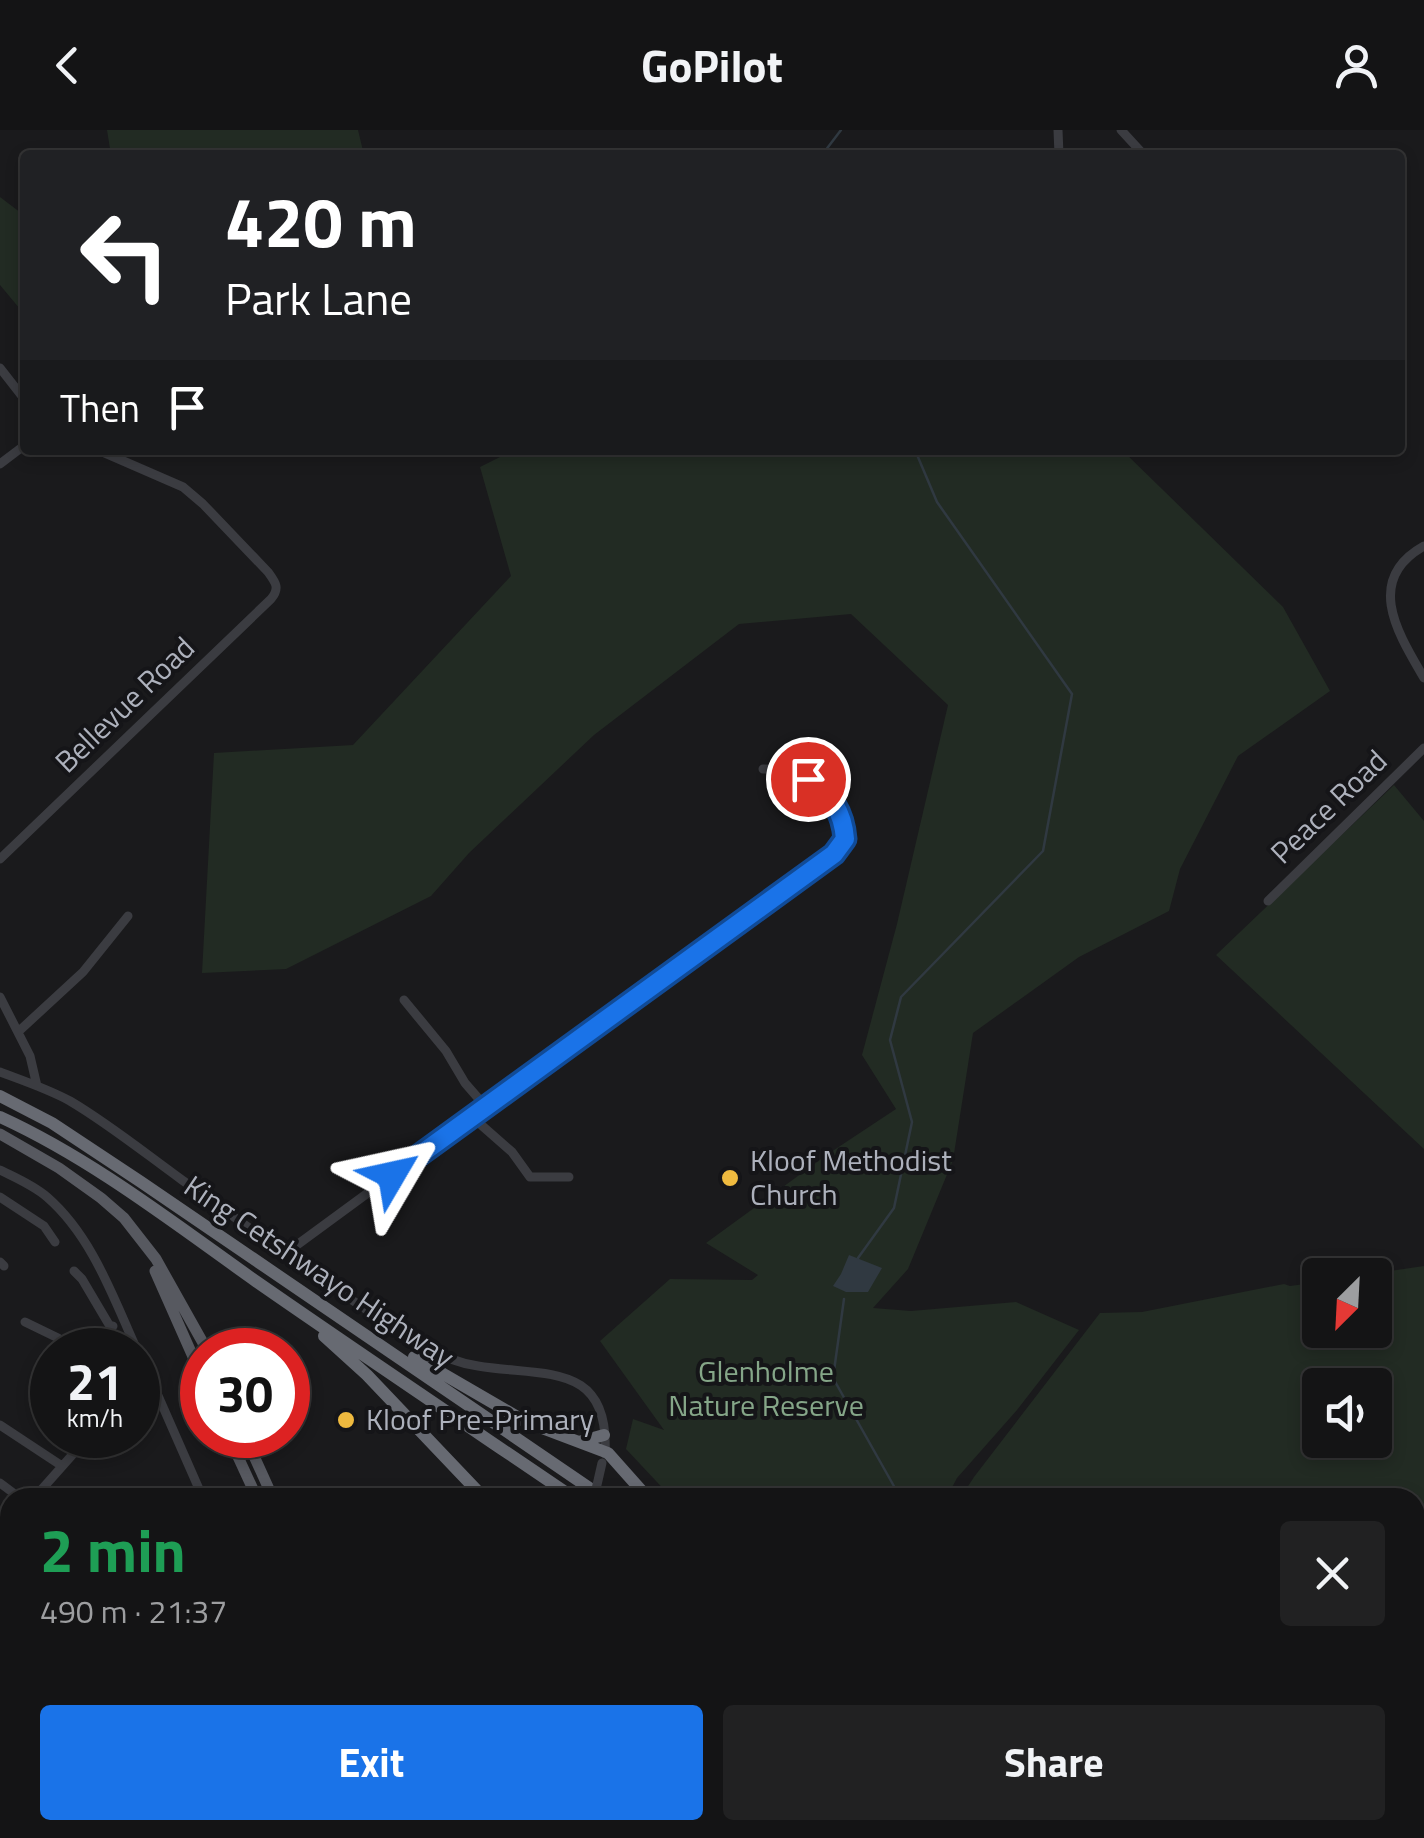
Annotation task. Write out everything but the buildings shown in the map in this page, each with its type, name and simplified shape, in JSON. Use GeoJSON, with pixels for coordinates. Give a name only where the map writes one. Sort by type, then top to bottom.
{"type":"FeatureCollection","features":[{"type":"Feature","properties":{"kind":"highway","name":"King Cetshwayo Highway"},"geometry":{"type":"LineString","coordinates":[[0,1096],[52,1122],[590,1488]]}},
{"type":"Feature","properties":{"kind":"highway","name":"King Cetshwayo Highway"},"geometry":{"type":"LineString","coordinates":[[0,1117],[39,1136],[133,1195],[559,1488]]}},
{"type":"Feature","properties":{"kind":"highway"},"geometry":{"type":"LineString","coordinates":[[300,1312],[367,1375],[474,1488]]}},
{"type":"Feature","properties":{"kind":"highway"},"geometry":{"type":"LineString","coordinates":[[367,1334],[410,1354],[526,1422],[577,1442],[604,1458],[614,1457],[640,1488]]}},
{"type":"Feature","properties":{"kind":"highway"},"geometry":{"type":"LineString","coordinates":[[577,1442],[604,1435]]}},
{"type":"Feature","properties":{"kind":"main road"},"geometry":{"type":"LineString","coordinates":[[0,1134],[31,1150],[124,1218],[156,1259],[195,1328]]}},
{"type":"Feature","properties":{"kind":"main road"},"geometry":{"type":"LineString","coordinates":[[149,1252],[181,1328]]}},
{"type":"Feature","properties":{"kind":"main road"},"geometry":{"type":"LineString","coordinates":[[239,1458],[252,1488]]}},
{"type":"Feature","properties":{"kind":"main road"},"geometry":{"type":"LineString","coordinates":[[256,1458],[269,1488]]}},
{"type":"Feature","properties":{"kind":"street"},"geometry":{"type":"LineString","coordinates":[[1121,130],[1139,150]]}},
{"type":"Feature","properties":{"kind":"street"},"geometry":{"type":"LineString","coordinates":[[0,368],[20,394]]}},
{"type":"Feature","properties":{"kind":"street"},"geometry":{"type":"LineString","coordinates":[[0,464],[20,449]]}},
{"type":"Feature","properties":{"kind":"street","name":"Bellevue Road"},"geometry":{"type":"LineString","coordinates":[[0,859],[276,593],[277,584],[183,487],[109,455]]}},
{"type":"Feature","properties":{"kind":"street"},"geometry":{"type":"LineString","coordinates":[[1424,546],[1399,567],[1391,605],[1397,630],[1424,678]]}},
{"type":"Feature","properties":{"kind":"street","name":"Peace Road"},"geometry":{"type":"LineString","coordinates":[[1268,901],[1424,748]]}},
{"type":"Feature","properties":{"kind":"street"},"geometry":{"type":"LineString","coordinates":[[286,1253],[841,847],[844,827],[830,796],[795,773],[764,770]]}},
{"type":"Feature","properties":{"kind":"street"},"geometry":{"type":"LineString","coordinates":[[18,1032],[83,972],[128,916]]}},
{"type":"Feature","properties":{"kind":"street"},"geometry":{"type":"LineString","coordinates":[[0,996],[30,1056],[37,1086]]}},
{"type":"Feature","properties":{"kind":"street"},"geometry":{"type":"LineString","coordinates":[[404,1000],[485,1106]]}},
{"type":"Feature","properties":{"kind":"street"},"geometry":{"type":"LineString","coordinates":[[0,1072],[76,1105],[418,1343],[446,1358],[477,1366],[542,1373],[573,1381],[590,1394],[604,1420],[604,1458],[596,1488]]}},
{"type":"Feature","properties":{"kind":"street"},"geometry":{"type":"LineString","coordinates":[[472,1116],[512,1152],[530,1177],[568,1177]]}},
{"type":"Feature","properties":{"kind":"street"},"geometry":{"type":"LineString","coordinates":[[0,1170],[37,1189],[64,1216],[93,1255],[127,1328]]}},
{"type":"Feature","properties":{"kind":"street"},"geometry":{"type":"LineString","coordinates":[[0,1197],[44,1226],[56,1242]]}},
{"type":"Feature","properties":{"kind":"street"},"geometry":{"type":"LineString","coordinates":[[74,1271],[111,1328],[122,1317]]}},
{"type":"Feature","properties":{"kind":"street"},"geometry":{"type":"LineString","coordinates":[[25,1322],[37,1328]]}},
{"type":"Feature","properties":{"kind":"street"},"geometry":{"type":"LineString","coordinates":[[160,1401],[199,1488]]}},
{"type":"Feature","properties":{"kind":"street"},"geometry":{"type":"LineString","coordinates":[[0,1425],[62,1466]]}},
{"type":"Feature","properties":{"kind":"street"},"geometry":{"type":"LineString","coordinates":[[43,1488],[69,1458]]}},
{"type":"Feature","properties":{"kind":"green space"},"geometry":{"type":"Polygon","coordinates":[[[107,130],[358,130],[363,150],[110,150],[107,130]]]}},
{"type":"Feature","properties":{"kind":"green space"},"geometry":{"type":"Polygon","coordinates":[[[0,197],[20,212],[20,309],[0,285],[0,197]]]}},
{"type":"Feature","properties":{"kind":"green space","name":"Glenholme Nature Reserve"},"geometry":{"type":"Polygon","coordinates":[[[504,455],[1127,455],[1283,607],[1330,691],[1238,756],[1180,869],[1169,911],[1079,957],[973,1033],[953,1160],[908,1269],[873,1308],[911,1311],[1016,1302],[1079,1330],[952,1488],[663,1488],[626,1449],[633,1419],[664,1430],[600,1341],[670,1279],[752,1280],[758,1275],[706,1243],[896,1109],[862,1055],[948,705],[851,614],[739,624],[594,735],[469,853],[431,896],[286,969],[202,973],[214,753],[353,745],[511,576],[480,467],[504,455]]]}},
{"type":"Feature","properties":{"kind":"green space"},"geometry":{"type":"Polygon","coordinates":[[[1394,785],[1424,821],[1424,1149],[1216,955],[1394,785]]]}},
{"type":"Feature","properties":{"kind":"green space"},"geometry":{"type":"Polygon","coordinates":[[[1424,1266],[1424,1488],[967,1488],[1100,1313],[1142,1312],[1284,1284],[1302,1284],[1302,1348],[1392,1348],[1392,1271],[1424,1266]]]}},
{"type":"Feature","properties":{"kind":"shaded area"},"geometry":{"type":"Polygon","coordinates":[[[849,1255],[882,1268],[868,1292],[846,1292],[833,1286],[849,1255]]]}},
{"type":"Feature","properties":{"kind":"waterway"},"geometry":{"type":"LineString","coordinates":[[826,150],[841,130]]}},
{"type":"Feature","properties":{"kind":"waterway"},"geometry":{"type":"LineString","coordinates":[[858,1258],[894,1208],[912,1122],[890,1040],[901,997],[1043,851],[1072,694],[937,502],[917,455]]}},
{"type":"Feature","properties":{"kind":"waterway"},"geometry":{"type":"LineString","coordinates":[[844,1299],[833,1378],[895,1488]]}},
{"type":"Feature","properties":{"kind":"place","name":"Kloof Methodist Church"},"geometry":{"type":"Point","coordinates":[730,1178]}},
{"type":"Feature","properties":{"kind":"place","name":"Kloof Pre-Primary"},"geometry":{"type":"Point","coordinates":[346,1420]}},
{"type":"Feature","properties":{"kind":"route"},"geometry":{"type":"LineString","coordinates":[[392,1175],[834,854],[845,839],[840,812],[830,796],[808,779]]}}]}
